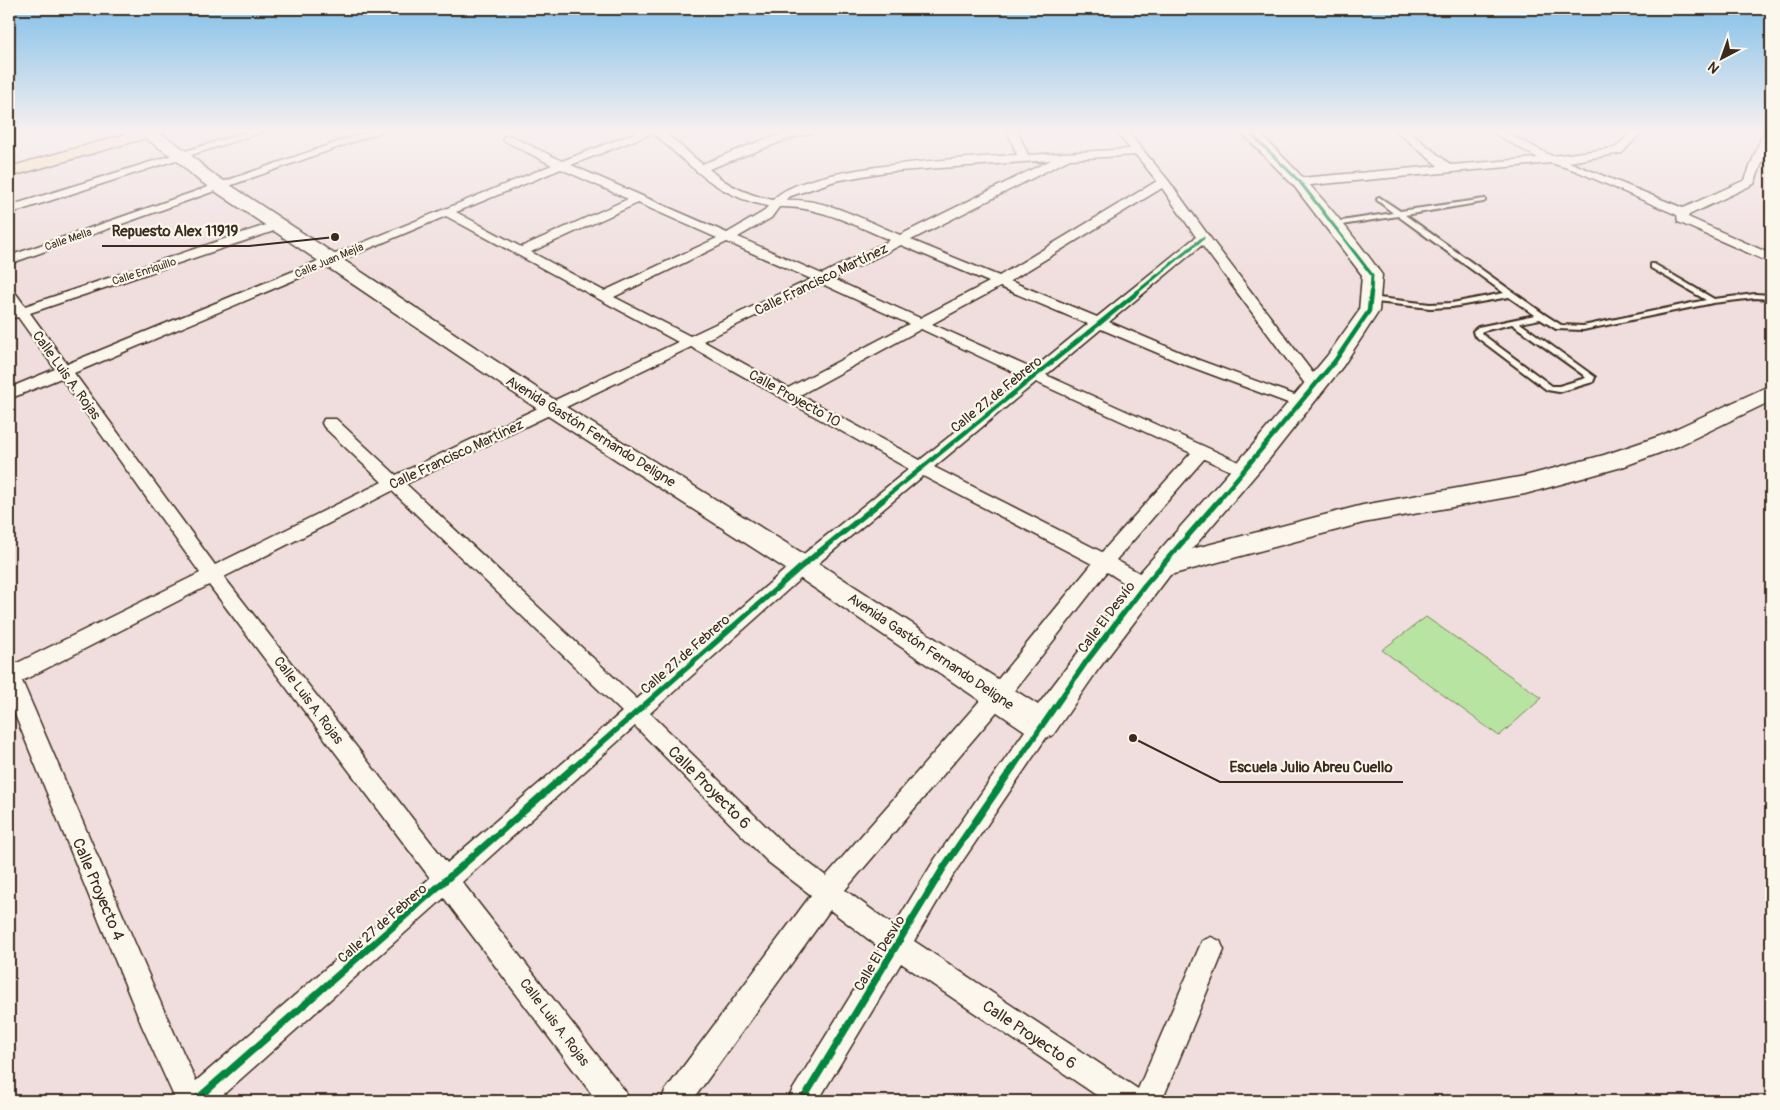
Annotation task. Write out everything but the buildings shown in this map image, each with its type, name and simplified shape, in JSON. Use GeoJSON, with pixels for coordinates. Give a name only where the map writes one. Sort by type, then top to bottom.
{"type":"FeatureCollection","features":[{"type":"Feature","properties":{"kind":"street"},"geometry":{"type":"LineString","coordinates":[[9,210],[97,182]]}},
{"type":"Feature","properties":{"kind":"street","name":"Avenida Gastón Fernando Deligne"},"geometry":{"type":"LineString","coordinates":[[214,182],[553,408],[802,566],[1042,725]]}},
{"type":"Feature","properties":{"kind":"street","name":"Calle Mella"},"geometry":{"type":"LineString","coordinates":[[9,260],[233,182]]}},
{"type":"Feature","properties":{"kind":"street","name":"Calle Juan Mejía"},"geometry":{"type":"LineString","coordinates":[[9,394],[519,182]]}},
{"type":"Feature","properties":{"kind":"street"},"geometry":{"type":"LineString","coordinates":[[599,182],[822,280],[1244,471]]}},
{"type":"Feature","properties":{"kind":"street"},"geometry":{"type":"LineString","coordinates":[[717,182],[749,199],[776,204],[797,203],[824,208],[1191,362],[1308,394]]}},
{"type":"Feature","properties":{"kind":"street"},"geometry":{"type":"LineString","coordinates":[[606,296],[728,238],[767,215],[784,194],[821,182]]}},
{"type":"Feature","properties":{"kind":"street","name":"Calle Francisco Martínez"},"geometry":{"type":"LineString","coordinates":[[9,677],[394,483],[822,280],[1017,182]]}},
{"type":"Feature","properties":{"kind":"street"},"geometry":{"type":"LineString","coordinates":[[789,394],[922,325],[1001,281],[1164,182],[1308,394]]}},
{"type":"Feature","properties":{"kind":"street","name":"Calle El Desvío"},"geometry":{"type":"LineString","coordinates":[[802,1101],[944,867],[1086,662],[1153,576],[1244,471],[1335,361],[1369,311],[1372,275],[1335,224],[1300,182]]}},
{"type":"Feature","properties":{"kind":"street"},"geometry":{"type":"LineString","coordinates":[[1610,182],[1683,213],[1750,182]]}},
{"type":"Feature","properties":{"kind":"street"},"geometry":{"type":"LineString","coordinates":[[522,251],[638,199]]}},
{"type":"Feature","properties":{"kind":"street","name":"Calle Proyecto 10"},"geometry":{"type":"LineString","coordinates":[[446,211],[606,296],[680,338],[691,341],[922,469],[1019,520],[1105,561],[1153,576]]}},
{"type":"Feature","properties":{"kind":"street"},"geometry":{"type":"LineString","coordinates":[[1683,213],[1682,219],[1771,259]]}},
{"type":"Feature","properties":{"kind":"street","name":"Calle Enriquillo"},"geometry":{"type":"LineString","coordinates":[[13,307],[147,271],[279,225]]}},
{"type":"Feature","properties":{"kind":"street","name":"Calle 27 de Febrero"},"geometry":{"type":"LineString","coordinates":[[193,1101],[447,880],[802,566],[1203,238]]}},
{"type":"Feature","properties":{"kind":"street","name":"Calle Luis A. Rojas"},"geometry":{"type":"LineString","coordinates":[[13,307],[64,371],[211,574],[615,1101]]}},
{"type":"Feature","properties":{"kind":"street"},"geometry":{"type":"LineString","coordinates":[[1153,576],[1363,514],[1525,485],[1613,462],[1669,441],[1771,392]]}},
{"type":"Feature","properties":{"kind":"street","name":"Calle Proyecto 6"},"geometry":{"type":"LineString","coordinates":[[330,423],[597,673],[776,853],[897,945],[1130,1101]]}},
{"type":"Feature","properties":{"kind":"street"},"geometry":{"type":"LineString","coordinates":[[675,1101],[827,893],[998,695],[1105,561],[1201,452]]}},
{"type":"Feature","properties":{"kind":"street","name":"Calle Proyecto 4"},"geometry":{"type":"LineString","coordinates":[[9,677],[152,1016],[193,1101]]}},
{"type":"Feature","properties":{"kind":"street"},"geometry":{"type":"LineString","coordinates":[[1148,1101],[1211,950]]}},
{"type":"Feature","properties":{"kind":"lane"},"geometry":{"type":"LineString","coordinates":[[1379,199],[1559,327],[1583,328],[1713,301],[1755,296],[1771,297]]}},
{"type":"Feature","properties":{"kind":"lane"},"geometry":{"type":"LineString","coordinates":[[1335,224],[1483,200]]}},
{"type":"Feature","properties":{"kind":"lane"},"geometry":{"type":"LineString","coordinates":[[1654,266],[1713,301]]}},
{"type":"Feature","properties":{"kind":"lane"},"geometry":{"type":"LineString","coordinates":[[1370,299],[1430,306],[1452,305],[1511,294]]}},
{"type":"Feature","properties":{"kind":"lane"},"geometry":{"type":"LineString","coordinates":[[1514,322],[1585,372],[1591,377],[1590,380],[1559,389],[1550,388],[1478,334],[1477,331],[1481,328],[1541,316]]}},
{"type":"Feature","properties":{"kind":"green space"},"geometry":{"type":"Polygon","coordinates":[[[1426,617],[1542,698],[1499,736],[1382,650],[1426,617]]]}},
{"type":"Feature","properties":{"kind":"cycle path"},"geometry":{"type":"LineString","coordinates":[[802,1101],[944,867],[1086,662],[1145,585],[1261,452],[1335,361],[1369,311],[1372,275],[1300,182]]}},
{"type":"Feature","properties":{"kind":"cycle path"},"geometry":{"type":"LineString","coordinates":[[195,1101],[802,566],[1203,238]]}},
{"type":"Feature","properties":{"kind":"place","name":"Repuesto Alex 11919"},"geometry":{"type":"Point","coordinates":[335,237]}},
{"type":"Feature","properties":{"kind":"place","name":"Escuela Julio Abreu Cuello"},"geometry":{"type":"Point","coordinates":[1133,738]}}]}
